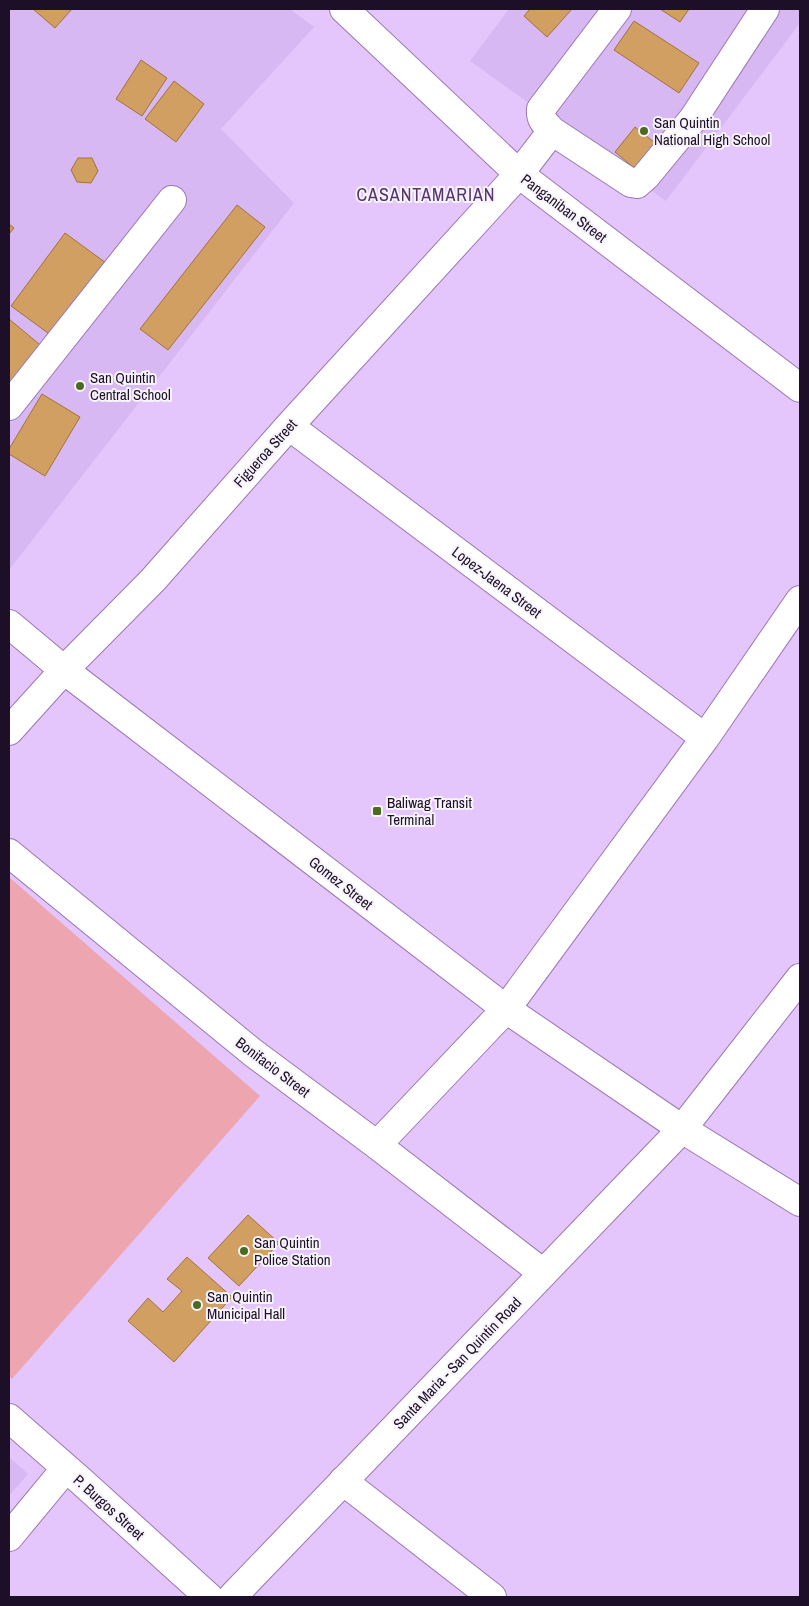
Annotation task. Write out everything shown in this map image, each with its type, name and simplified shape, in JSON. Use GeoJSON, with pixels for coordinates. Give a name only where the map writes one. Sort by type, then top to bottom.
{"type":"FeatureCollection","features":[{"type":"Feature","properties":{"kind":"street","name":"Panganiban Street"},"geometry":{"type":"LineString","coordinates":[[344,9],[519,174],[800,388]]}},
{"type":"Feature","properties":{"kind":"street"},"geometry":{"type":"LineString","coordinates":[[617,9],[541,109],[541,119],[552,131],[631,183],[637,184],[646,176],[693,119],[765,9]]}},
{"type":"Feature","properties":{"kind":"street","name":"Figueroa Street"},"geometry":{"type":"LineString","coordinates":[[9,731],[64,670],[153,580],[289,426],[519,174],[552,131]]}},
{"type":"Feature","properties":{"kind":"street"},"geometry":{"type":"LineString","coordinates":[[9,406],[172,200]]}},
{"type":"Feature","properties":{"kind":"street","name":"Lopez-Jaena Street"},"geometry":{"type":"LineString","coordinates":[[289,426],[705,738]]}},
{"type":"Feature","properties":{"kind":"street"},"geometry":{"type":"LineString","coordinates":[[377,1145],[506,1009],[705,738],[800,600]]}},
{"type":"Feature","properties":{"kind":"street","name":"Gomez Street"},"geometry":{"type":"LineString","coordinates":[[9,624],[64,670],[506,1009],[682,1130],[800,1202]]}},
{"type":"Feature","properties":{"kind":"street","name":"Bonifacio Street"},"geometry":{"type":"LineString","coordinates":[[9,854],[252,1052],[377,1145],[543,1273]]}},
{"type":"Feature","properties":{"kind":"street","name":"Santa Maria - San Quintin Road"},"geometry":{"type":"LineString","coordinates":[[232,1597],[682,1130],[800,978]]}},
{"type":"Feature","properties":{"kind":"street","name":"P. Burgos Street"},"geometry":{"type":"LineString","coordinates":[[9,1418],[208,1597]]}},
{"type":"Feature","properties":{"kind":"street"},"geometry":{"type":"LineString","coordinates":[[9,1537],[66,1468]]}},
{"type":"Feature","properties":{"kind":"street"},"geometry":{"type":"LineString","coordinates":[[344,1481],[492,1597]]}},
{"type":"Feature","properties":{"kind":"shaded area","name":"San Quintin Central School"},"geometry":{"type":"Polygon","coordinates":[[[9,9],[290,9],[314,27],[221,129],[294,203],[9,570],[9,9]]]}},
{"type":"Feature","properties":{"kind":"shaded area","name":"San Quintin National High School"},"geometry":{"type":"Polygon","coordinates":[[[509,9],[800,9],[800,23],[666,201],[470,61],[509,9]]]}},
{"type":"Feature","properties":{"kind":"shaded area"},"geometry":{"type":"Polygon","coordinates":[[[9,877],[260,1096],[12,1379],[9,1376],[9,877]]]}},
{"type":"Feature","properties":{"kind":"shaded area"},"geometry":{"type":"Polygon","coordinates":[[[9,1457],[28,1474],[9,1496],[9,1457]]]}},
{"type":"Feature","properties":{"kind":"building"},"geometry":{"type":"Polygon","coordinates":[[[33,9],[72,9],[55,28],[33,9]]]}},
{"type":"Feature","properties":{"kind":"building"},"geometry":{"type":"Polygon","coordinates":[[[530,9],[572,9],[547,37],[524,16],[530,9]]]}},
{"type":"Feature","properties":{"kind":"building"},"geometry":{"type":"Polygon","coordinates":[[[660,9],[689,9],[680,22],[660,9]]]}},
{"type":"Feature","properties":{"kind":"building"},"geometry":{"type":"Polygon","coordinates":[[[634,21],[699,63],[679,93],[614,50],[634,21]]]}},
{"type":"Feature","properties":{"kind":"building"},"geometry":{"type":"Polygon","coordinates":[[[141,60],[167,78],[142,116],[116,99],[141,60]]]}},
{"type":"Feature","properties":{"kind":"building"},"geometry":{"type":"Polygon","coordinates":[[[174,81],[204,104],[176,142],[145,119],[174,81]]]}},
{"type":"Feature","properties":{"kind":"building"},"geometry":{"type":"Polygon","coordinates":[[[635,127],[660,147],[639,172],[615,152],[635,127]]]}},
{"type":"Feature","properties":{"kind":"building"},"geometry":{"type":"Polygon","coordinates":[[[78,158],[92,158],[98,171],[91,183],[77,182],[71,170],[78,158]]]}},
{"type":"Feature","properties":{"kind":"building"},"geometry":{"type":"Polygon","coordinates":[[[237,205],[265,227],[168,350],[140,329],[237,205]]]}},
{"type":"Feature","properties":{"kind":"building"},"geometry":{"type":"Polygon","coordinates":[[[9,224],[14,228],[9,234],[9,224]]]}},
{"type":"Feature","properties":{"kind":"building"},"geometry":{"type":"Polygon","coordinates":[[[65,233],[106,263],[52,336],[11,306],[65,233]]]}},
{"type":"Feature","properties":{"kind":"building"},"geometry":{"type":"Polygon","coordinates":[[[9,319],[45,349],[9,394],[9,319]]]}},
{"type":"Feature","properties":{"kind":"building"},"geometry":{"type":"Polygon","coordinates":[[[42,394],[80,417],[45,476],[9,454],[9,449],[42,394]]]}},
{"type":"Feature","properties":{"kind":"building","name":"San Quintin Police Station"},"geometry":{"type":"Polygon","coordinates":[[[248,1215],[279,1243],[239,1286],[208,1258],[248,1215]]]}},
{"type":"Feature","properties":{"kind":"building","name":"San Quintin Municipal Hall"},"geometry":{"type":"Polygon","coordinates":[[[187,1257],[232,1297],[174,1362],[128,1321],[148,1298],[163,1312],[182,1291],[167,1279],[187,1257]]]}},
{"type":"Feature","properties":{"kind":"place","name":"San Quintin National High School"},"geometry":{"type":"Point","coordinates":[644,131]}},
{"type":"Feature","properties":{"kind":"place","name":"San Quintin Central School"},"geometry":{"type":"Point","coordinates":[80,386]}},
{"type":"Feature","properties":{"kind":"place","name":"Baliwag Transit Terminal"},"geometry":{"type":"Point","coordinates":[377,811]}},
{"type":"Feature","properties":{"kind":"place","name":"San Quintin Police Station"},"geometry":{"type":"Point","coordinates":[244,1251]}},
{"type":"Feature","properties":{"kind":"place","name":"San Quintin Municipal Hall"},"geometry":{"type":"Point","coordinates":[197,1305]}},
{"type":"Feature","properties":{"kind":"district","name":"CASANTAMARIAN"},"geometry":{"type":"Point","coordinates":[426,194]}}]}
